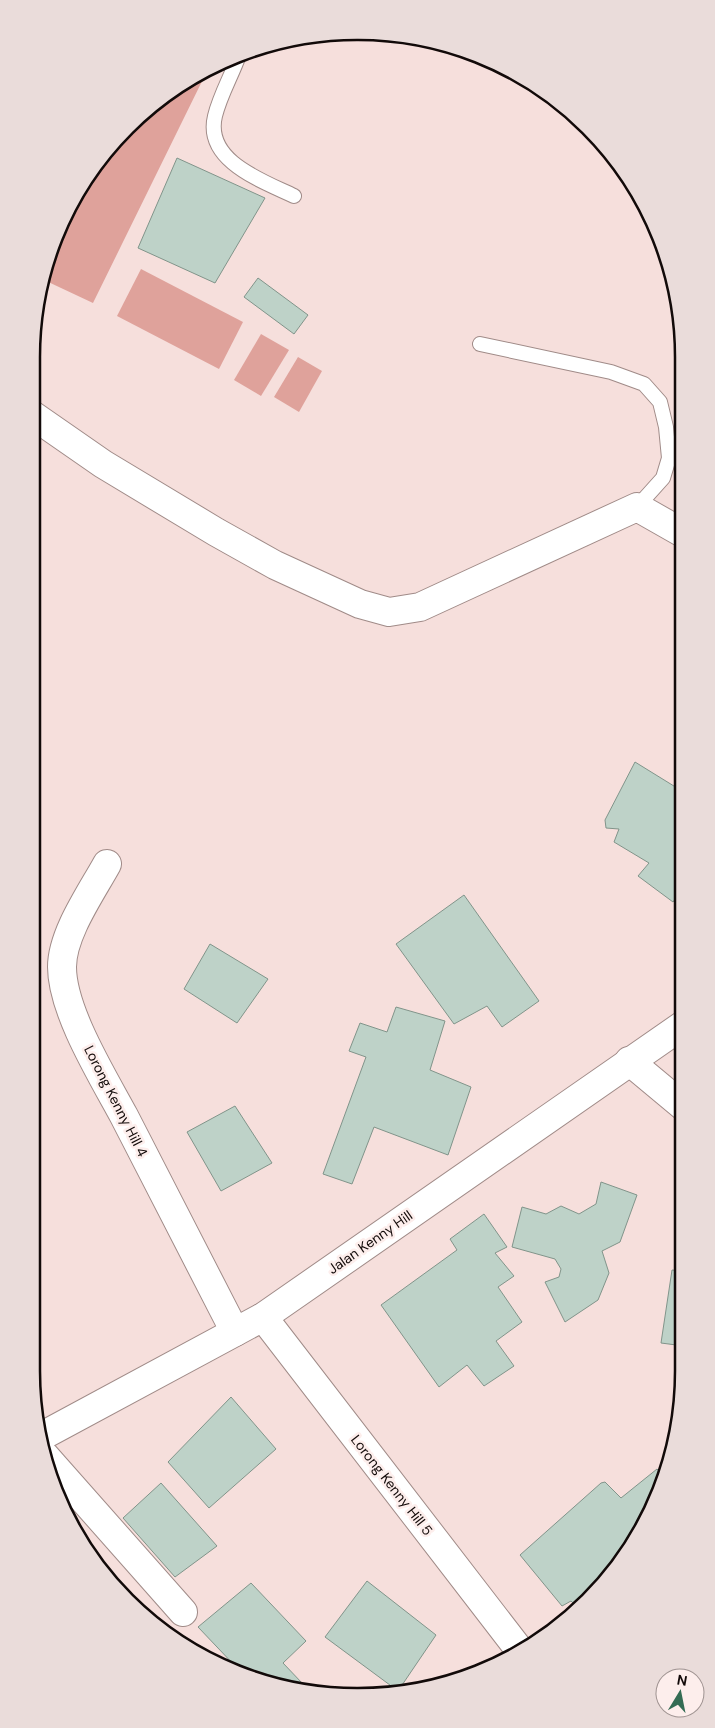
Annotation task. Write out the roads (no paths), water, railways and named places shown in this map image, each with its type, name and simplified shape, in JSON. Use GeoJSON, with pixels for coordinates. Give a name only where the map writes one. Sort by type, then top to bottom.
{"type":"FeatureCollection","features":[{"type":"Feature","properties":{"kind":"street"},"geometry":{"type":"LineString","coordinates":[[40,420],[102,464],[275,565],[360,604],[389,612],[420,607],[605,524],[637,507],[675,528]]}},
{"type":"Feature","properties":{"kind":"street","name":"Lorong Kenny Hill 4"},"geometry":{"type":"LineString","coordinates":[[107,864],[66,941],[62,966],[63,982],[71,1010],[98,1066],[235,1332]]}},
{"type":"Feature","properties":{"kind":"street","name":"Jalan Kenny Hill"},"geometry":{"type":"LineString","coordinates":[[46,1434],[263,1317],[675,1029]]}},
{"type":"Feature","properties":{"kind":"street"},"geometry":{"type":"LineString","coordinates":[[629,1061],[675,1099]]}},
{"type":"Feature","properties":{"kind":"street","name":"Lorong Kenny Hill 5"},"geometry":{"type":"LineString","coordinates":[[263,1317],[516,1645]]}},
{"type":"Feature","properties":{"kind":"street"},"geometry":{"type":"LineString","coordinates":[[55,1466],[183,1612]]}},
{"type":"Feature","properties":{"kind":"lane"},"geometry":{"type":"LineString","coordinates":[[235,64],[215,117],[216,138],[224,155],[247,173],[294,196]]}},
{"type":"Feature","properties":{"kind":"lane"},"geometry":{"type":"LineString","coordinates":[[480,344],[612,372],[644,384],[660,402],[666,427],[669,458],[663,478],[637,507]]}}]}
